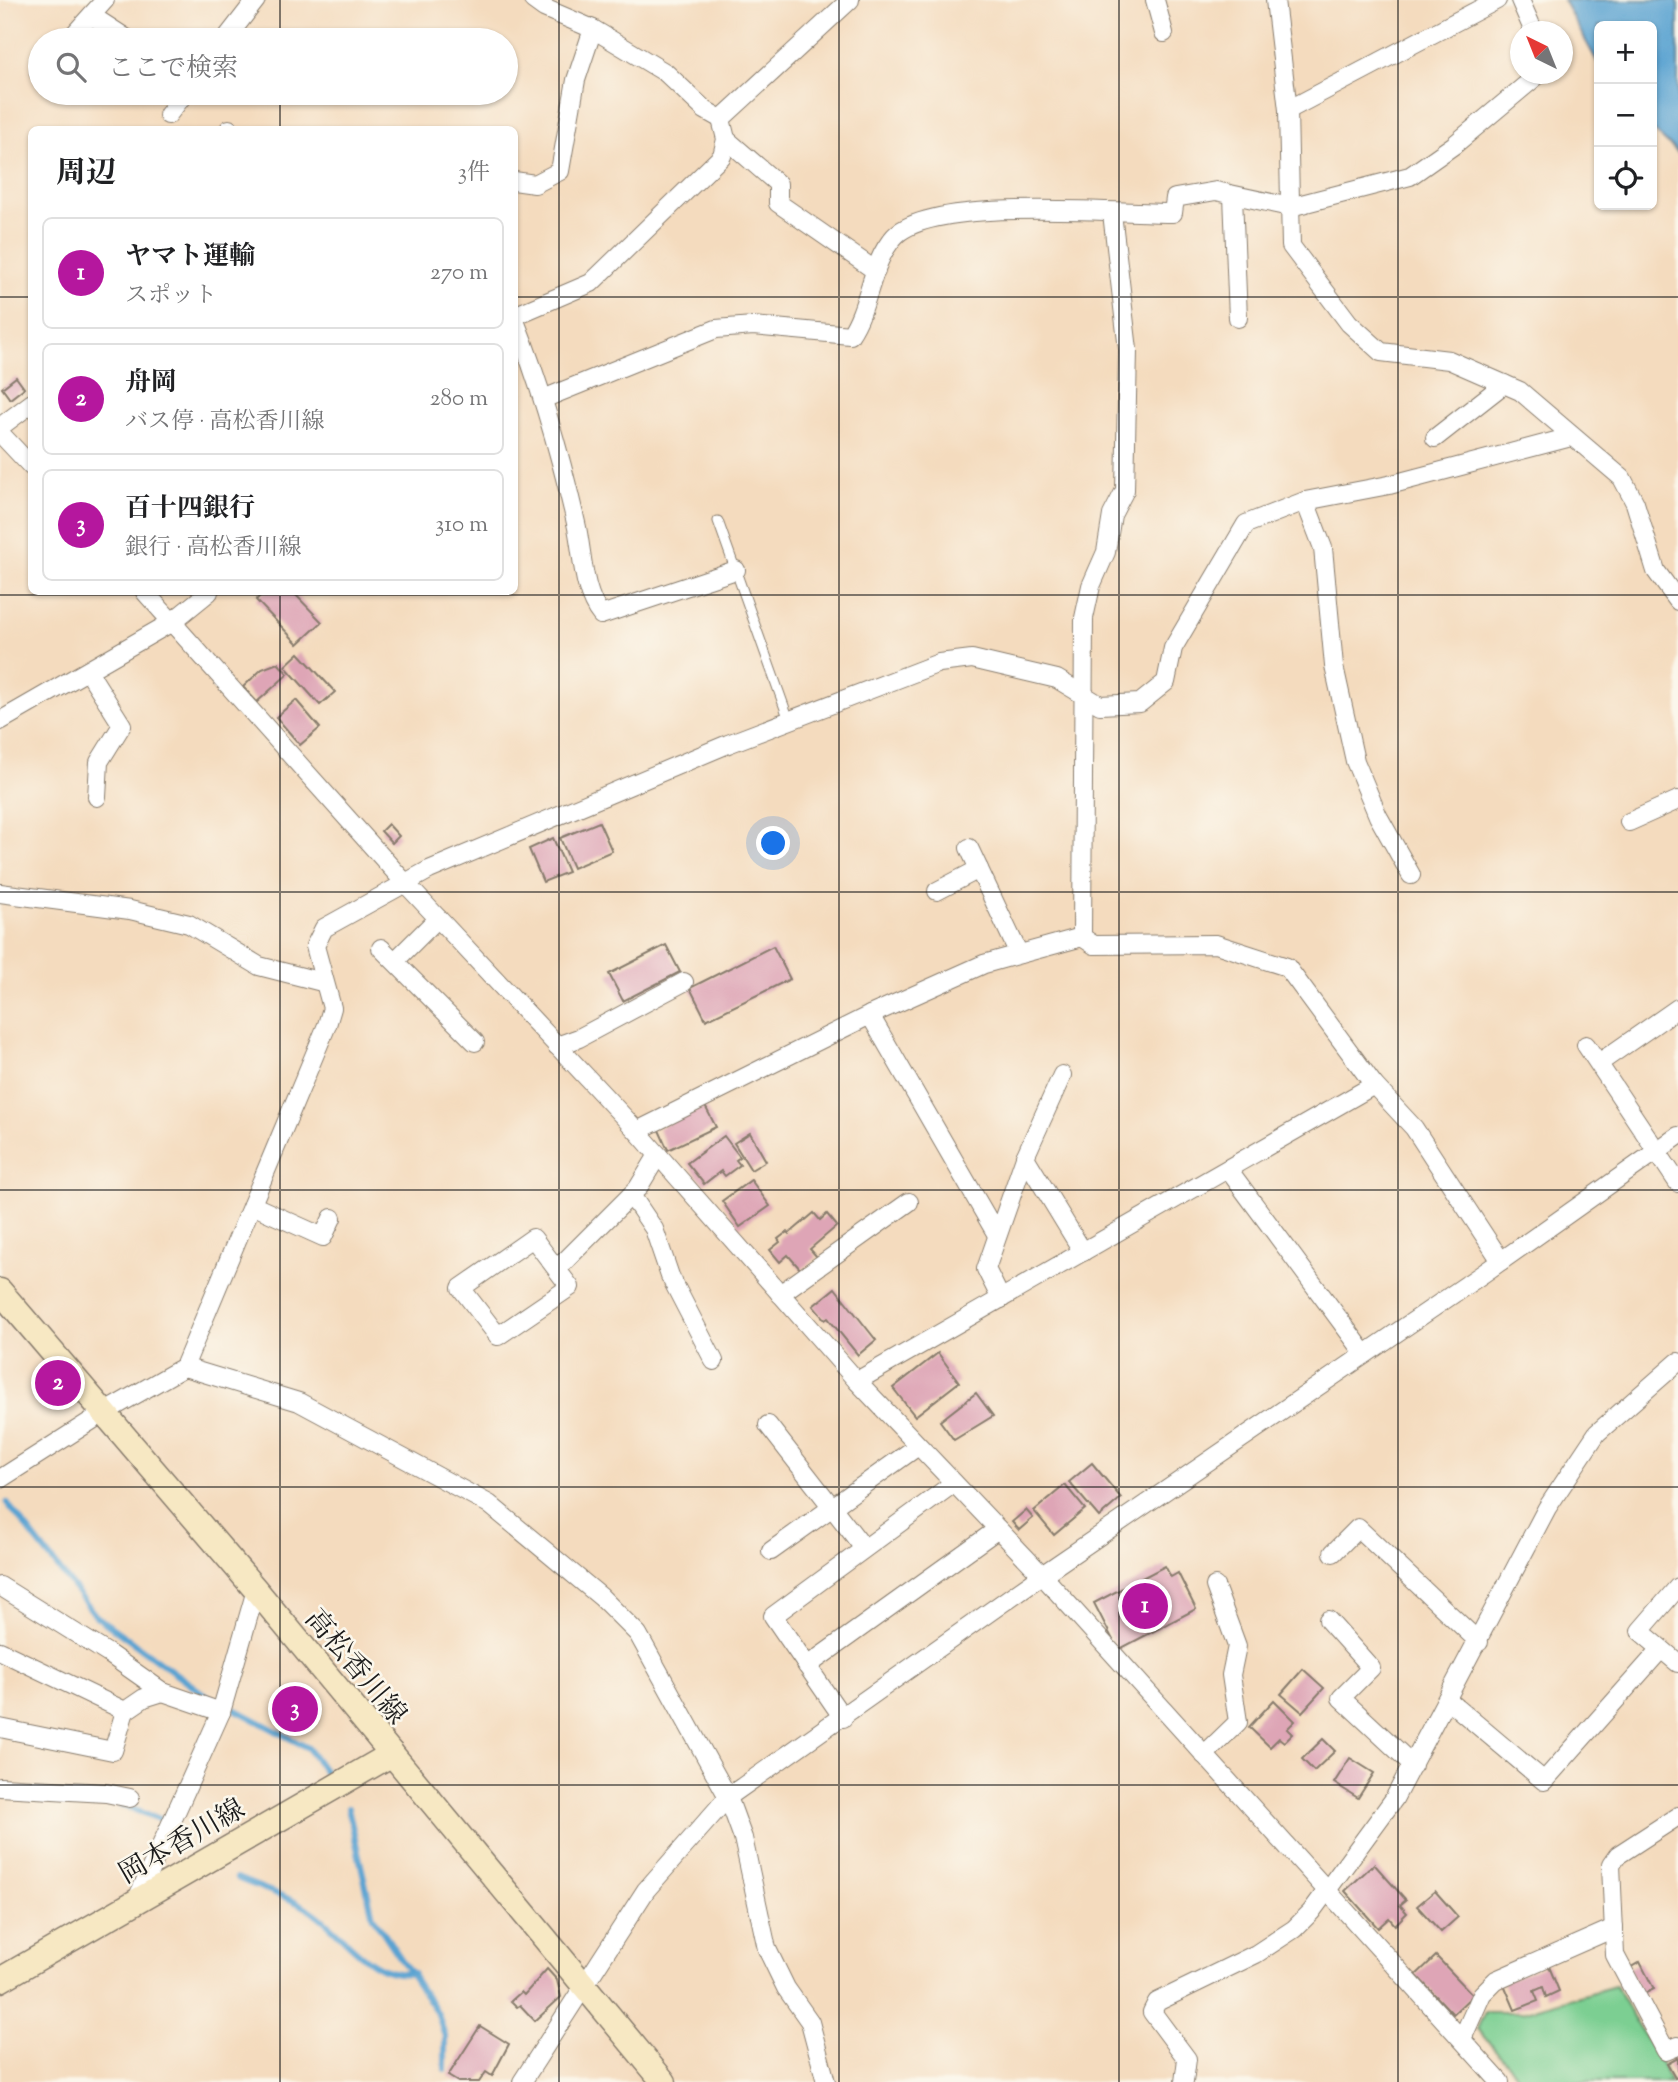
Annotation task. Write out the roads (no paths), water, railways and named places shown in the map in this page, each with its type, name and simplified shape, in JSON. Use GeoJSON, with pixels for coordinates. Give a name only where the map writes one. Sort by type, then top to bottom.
{"type":"FeatureCollection","features":[{"type":"Feature","properties":{"kind":"main road","name":"高松香川線"},"geometry":{"type":"LineString","coordinates":[[0,1291],[257,1590],[664,2082]]}},
{"type":"Feature","properties":{"kind":"main road","name":"岡本香川線"},"geometry":{"type":"LineString","coordinates":[[0,1980],[392,1754]]}},
{"type":"Feature","properties":{"kind":"street"},"geometry":{"type":"LineString","coordinates":[[80,28],[105,0]]}},
{"type":"Feature","properties":{"kind":"street"},"geometry":{"type":"LineString","coordinates":[[234,28],[256,0]]}},
{"type":"Feature","properties":{"kind":"street"},"geometry":{"type":"LineString","coordinates":[[518,315],[591,283],[722,156],[726,139],[721,119],[705,110],[666,73],[593,29],[544,8],[533,0]]}},
{"type":"Feature","properties":{"kind":"street"},"geometry":{"type":"LineString","coordinates":[[721,119],[850,0]]}},
{"type":"Feature","properties":{"kind":"street"},"geometry":{"type":"LineString","coordinates":[[1155,0],[1164,33]]}},
{"type":"Feature","properties":{"kind":"street"},"geometry":{"type":"LineString","coordinates":[[1287,110],[1497,0]]}},
{"type":"Feature","properties":{"kind":"street"},"geometry":{"type":"LineString","coordinates":[[1520,0],[1529,21]]}},
{"type":"Feature","properties":{"kind":"street"},"geometry":{"type":"LineString","coordinates":[[1282,2],[1291,246],[1349,323],[1381,352],[1449,360],[1520,391],[1571,438],[1622,478],[1635,503],[1656,571],[1678,601]]}},
{"type":"Feature","properties":{"kind":"street"},"geometry":{"type":"LineString","coordinates":[[92,16],[110,28]]}},
{"type":"Feature","properties":{"kind":"street"},"geometry":{"type":"LineString","coordinates":[[518,182],[535,184],[560,171],[576,80],[593,29]]}},
{"type":"Feature","properties":{"kind":"street"},"geometry":{"type":"LineString","coordinates":[[543,399],[716,329],[754,326],[850,335],[886,247],[897,234],[920,221],[971,211],[1173,213],[1175,198],[1216,191],[1290,207],[1410,176],[1454,145],[1527,84]]}},
{"type":"Feature","properties":{"kind":"street"},"geometry":{"type":"LineString","coordinates":[[169,115],[176,105]]}},
{"type":"Feature","properties":{"kind":"street"},"geometry":{"type":"LineString","coordinates":[[726,139],[778,184],[778,203],[876,271]]}},
{"type":"Feature","properties":{"kind":"street"},"geometry":{"type":"LineString","coordinates":[[1233,196],[1238,318]]}},
{"type":"Feature","properties":{"kind":"street"},"geometry":{"type":"LineString","coordinates":[[1082,937],[1084,618],[1088,597],[1106,552],[1112,515],[1125,490],[1128,350],[1112,213]]}},
{"type":"Feature","properties":{"kind":"street"},"geometry":{"type":"LineString","coordinates":[[518,328],[543,399],[576,523],[592,604],[601,614],[736,570]]}},
{"type":"Feature","properties":{"kind":"street"},"geometry":{"type":"LineString","coordinates":[[1435,439],[1504,384]]}},
{"type":"Feature","properties":{"kind":"street"},"geometry":{"type":"LineString","coordinates":[[0,427],[28,406]]}},
{"type":"Feature","properties":{"kind":"street"},"geometry":{"type":"LineString","coordinates":[[0,433],[28,463]]}},
{"type":"Feature","properties":{"kind":"street"},"geometry":{"type":"LineString","coordinates":[[0,1479],[105,1412],[184,1367],[327,1025],[332,1008],[315,946],[324,928],[429,870],[789,720],[939,663],[972,659],[1057,679],[1100,705],[1140,703],[1155,694],[1166,682],[1174,648],[1246,524],[1305,501],[1390,485],[1571,438]]}},
{"type":"Feature","properties":{"kind":"street"},"geometry":{"type":"LineString","coordinates":[[1305,501],[1323,548],[1334,666],[1356,761],[1378,816],[1411,875]]}},
{"type":"Feature","properties":{"kind":"street"},"geometry":{"type":"LineString","coordinates":[[148,595],[406,884],[637,1131],[856,1381],[1042,1575],[1500,2082]]}},
{"type":"Feature","properties":{"kind":"street"},"geometry":{"type":"LineString","coordinates":[[2,716],[88,671],[172,622],[205,595]]}},
{"type":"Feature","properties":{"kind":"street"},"geometry":{"type":"LineString","coordinates":[[88,671],[122,725],[99,762],[97,797]]}},
{"type":"Feature","properties":{"kind":"street"},"geometry":{"type":"LineString","coordinates":[[1629,822],[1678,800]]}},
{"type":"Feature","properties":{"kind":"street"},"geometry":{"type":"LineString","coordinates":[[969,848],[1019,954]]}},
{"type":"Feature","properties":{"kind":"street"},"geometry":{"type":"LineString","coordinates":[[937,891],[979,869]]}},
{"type":"Feature","properties":{"kind":"street"},"geometry":{"type":"LineString","coordinates":[[0,893],[130,910],[189,924],[259,966],[323,982]]}},
{"type":"Feature","properties":{"kind":"street"},"geometry":{"type":"LineString","coordinates":[[395,961],[438,918]]}},
{"type":"Feature","properties":{"kind":"street"},"geometry":{"type":"LineString","coordinates":[[637,1131],[870,1015],[984,964],[1082,937],[1094,945],[1216,944],[1287,967],[1374,1085],[1414,1128],[1501,1261]]}},
{"type":"Feature","properties":{"kind":"street"},"geometry":{"type":"LineString","coordinates":[[381,948],[475,1042]]}},
{"type":"Feature","properties":{"kind":"street"},"geometry":{"type":"LineString","coordinates":[[557,1046],[579,1038],[684,982]]}},
{"type":"Feature","properties":{"kind":"street"},"geometry":{"type":"LineString","coordinates":[[1599,1063],[1678,1008]]}},
{"type":"Feature","properties":{"kind":"street"},"geometry":{"type":"LineString","coordinates":[[870,1015],[997,1235]]}},
{"type":"Feature","properties":{"kind":"street"},"geometry":{"type":"LineString","coordinates":[[1586,1045],[1678,1183]]}},
{"type":"Feature","properties":{"kind":"street"},"geometry":{"type":"LineString","coordinates":[[1001,1298],[986,1269],[1025,1157],[1062,1075]]}},
{"type":"Feature","properties":{"kind":"street"},"geometry":{"type":"LineString","coordinates":[[856,1381],[1374,1085]]}},
{"type":"Feature","properties":{"kind":"street"},"geometry":{"type":"LineString","coordinates":[[522,2082],[646,1890],[728,1797],[1042,1575],[1501,1261],[1678,1136]]}},
{"type":"Feature","properties":{"kind":"street"},"geometry":{"type":"LineString","coordinates":[[557,1269],[631,1195],[658,1155]]}},
{"type":"Feature","properties":{"kind":"street"},"geometry":{"type":"LineString","coordinates":[[1025,1157],[1083,1252]]}},
{"type":"Feature","properties":{"kind":"street"},"geometry":{"type":"LineString","coordinates":[[1228,1169],[1365,1354]]}},
{"type":"Feature","properties":{"kind":"street"},"geometry":{"type":"LineString","coordinates":[[631,1195],[654,1229],[670,1276],[713,1361]]}},
{"type":"Feature","properties":{"kind":"street"},"geometry":{"type":"LineString","coordinates":[[780,1294],[909,1202]]}},
{"type":"Feature","properties":{"kind":"street"},"geometry":{"type":"LineString","coordinates":[[252,1205],[323,1237],[332,1218]]}},
{"type":"Feature","properties":{"kind":"street"},"geometry":{"type":"LineString","coordinates":[[533,1238],[557,1269],[570,1287],[498,1336],[461,1288],[533,1238]]}},
{"type":"Feature","properties":{"kind":"street"},"geometry":{"type":"LineString","coordinates":[[1184,2082],[1186,2059],[1152,2012],[1157,2002],[1256,1954],[1294,1929],[1311,1912],[1325,1888],[1394,1799],[1449,1701],[1547,1508],[1597,1433],[1678,1362]]}},
{"type":"Feature","properties":{"kind":"street"},"geometry":{"type":"LineString","coordinates":[[184,1367],[299,1402],[489,1504],[601,1597],[638,1634],[728,1797],[743,1838],[767,1949],[786,1988],[810,2022],[826,2082]]}},
{"type":"Feature","properties":{"kind":"street"},"geometry":{"type":"LineString","coordinates":[[768,1425],[863,1547]]}},
{"type":"Feature","properties":{"kind":"street"},"geometry":{"type":"LineString","coordinates":[[771,1552],[918,1446]]}},
{"type":"Feature","properties":{"kind":"street"},"geometry":{"type":"LineString","coordinates":[[843,1718],[773,1616],[863,1547],[954,1483]]}},
{"type":"Feature","properties":{"kind":"street"},"geometry":{"type":"LineString","coordinates":[[1333,1553],[1358,1528],[1479,1642]]}},
{"type":"Feature","properties":{"kind":"street"},"geometry":{"type":"LineString","coordinates":[[807,1666],[998,1529]]}},
{"type":"Feature","properties":{"kind":"street"},"geometry":{"type":"LineString","coordinates":[[0,1586],[110,1654],[163,1692],[221,1712]]}},
{"type":"Feature","properties":{"kind":"street"},"geometry":{"type":"LineString","coordinates":[[1204,1755],[1238,1722],[1231,1675],[1237,1646],[1215,1586]]}},
{"type":"Feature","properties":{"kind":"street"},"geometry":{"type":"LineString","coordinates":[[1678,1587],[1640,1631],[1678,1663]]}},
{"type":"Feature","properties":{"kind":"street"},"geometry":{"type":"LineString","coordinates":[[137,1899],[166,1842],[221,1712],[257,1590]]}},
{"type":"Feature","properties":{"kind":"street"},"geometry":{"type":"LineString","coordinates":[[1328,1620],[1371,1668],[1341,1698],[1413,1765]]}},
{"type":"Feature","properties":{"kind":"street"},"geometry":{"type":"LineString","coordinates":[[1449,1701],[1544,1781],[1661,1649]]}},
{"type":"Feature","properties":{"kind":"street"},"geometry":{"type":"LineString","coordinates":[[0,1651],[125,1711]]}},
{"type":"Feature","properties":{"kind":"street"},"geometry":{"type":"LineString","coordinates":[[0,1728],[113,1751],[125,1711],[144,1698],[163,1692]]}},
{"type":"Feature","properties":{"kind":"street"},"geometry":{"type":"LineString","coordinates":[[0,1787],[106,1793],[130,1798]]}},
{"type":"Feature","properties":{"kind":"street"},"geometry":{"type":"LineString","coordinates":[[1678,1816],[1618,1855],[1611,1865],[1615,1955],[1666,2051],[1678,2046]]}},
{"type":"Feature","properties":{"kind":"street"},"geometry":{"type":"LineString","coordinates":[[1462,2039],[1482,1994],[1496,1980],[1614,1928]]}},
{"type":"Feature","properties":{"kind":"lane"},"geometry":{"type":"LineString","coordinates":[[718,521],[789,720]]}},
{"type":"Feature","properties":{"kind":"water"},"geometry":{"type":"Polygon","coordinates":[[[1563,0],[1678,0],[1678,153],[1657,134],[1657,21],[1594,21],[1594,56],[1563,0]]]}},
{"type":"Feature","properties":{"kind":"waterway"},"geometry":{"type":"LineString","coordinates":[[7,1503],[96,1616],[211,1699]]}},
{"type":"Feature","properties":{"kind":"waterway"},"geometry":{"type":"LineString","coordinates":[[235,1709],[308,1748],[327,1775]]}},
{"type":"Feature","properties":{"kind":"waterway"},"geometry":{"type":"LineString","coordinates":[[121,1805],[162,1820]]}},
{"type":"Feature","properties":{"kind":"waterway"},"geometry":{"type":"LineString","coordinates":[[348,1808],[373,1917],[438,2014],[445,2036],[445,2070]]}},
{"type":"Feature","properties":{"kind":"waterway"},"geometry":{"type":"LineString","coordinates":[[237,1878],[307,1908],[356,1951],[382,1969],[413,1973]]}},
{"type":"Feature","properties":{"kind":"place","name":"舟岡"},"geometry":{"type":"Point","coordinates":[58,1383]}},
{"type":"Feature","properties":{"kind":"place","name":"ヤマト運輸"},"geometry":{"type":"Point","coordinates":[1145,1606]}},
{"type":"Feature","properties":{"kind":"place","name":"百十四銀行"},"geometry":{"type":"Point","coordinates":[295,1709]}}]}
